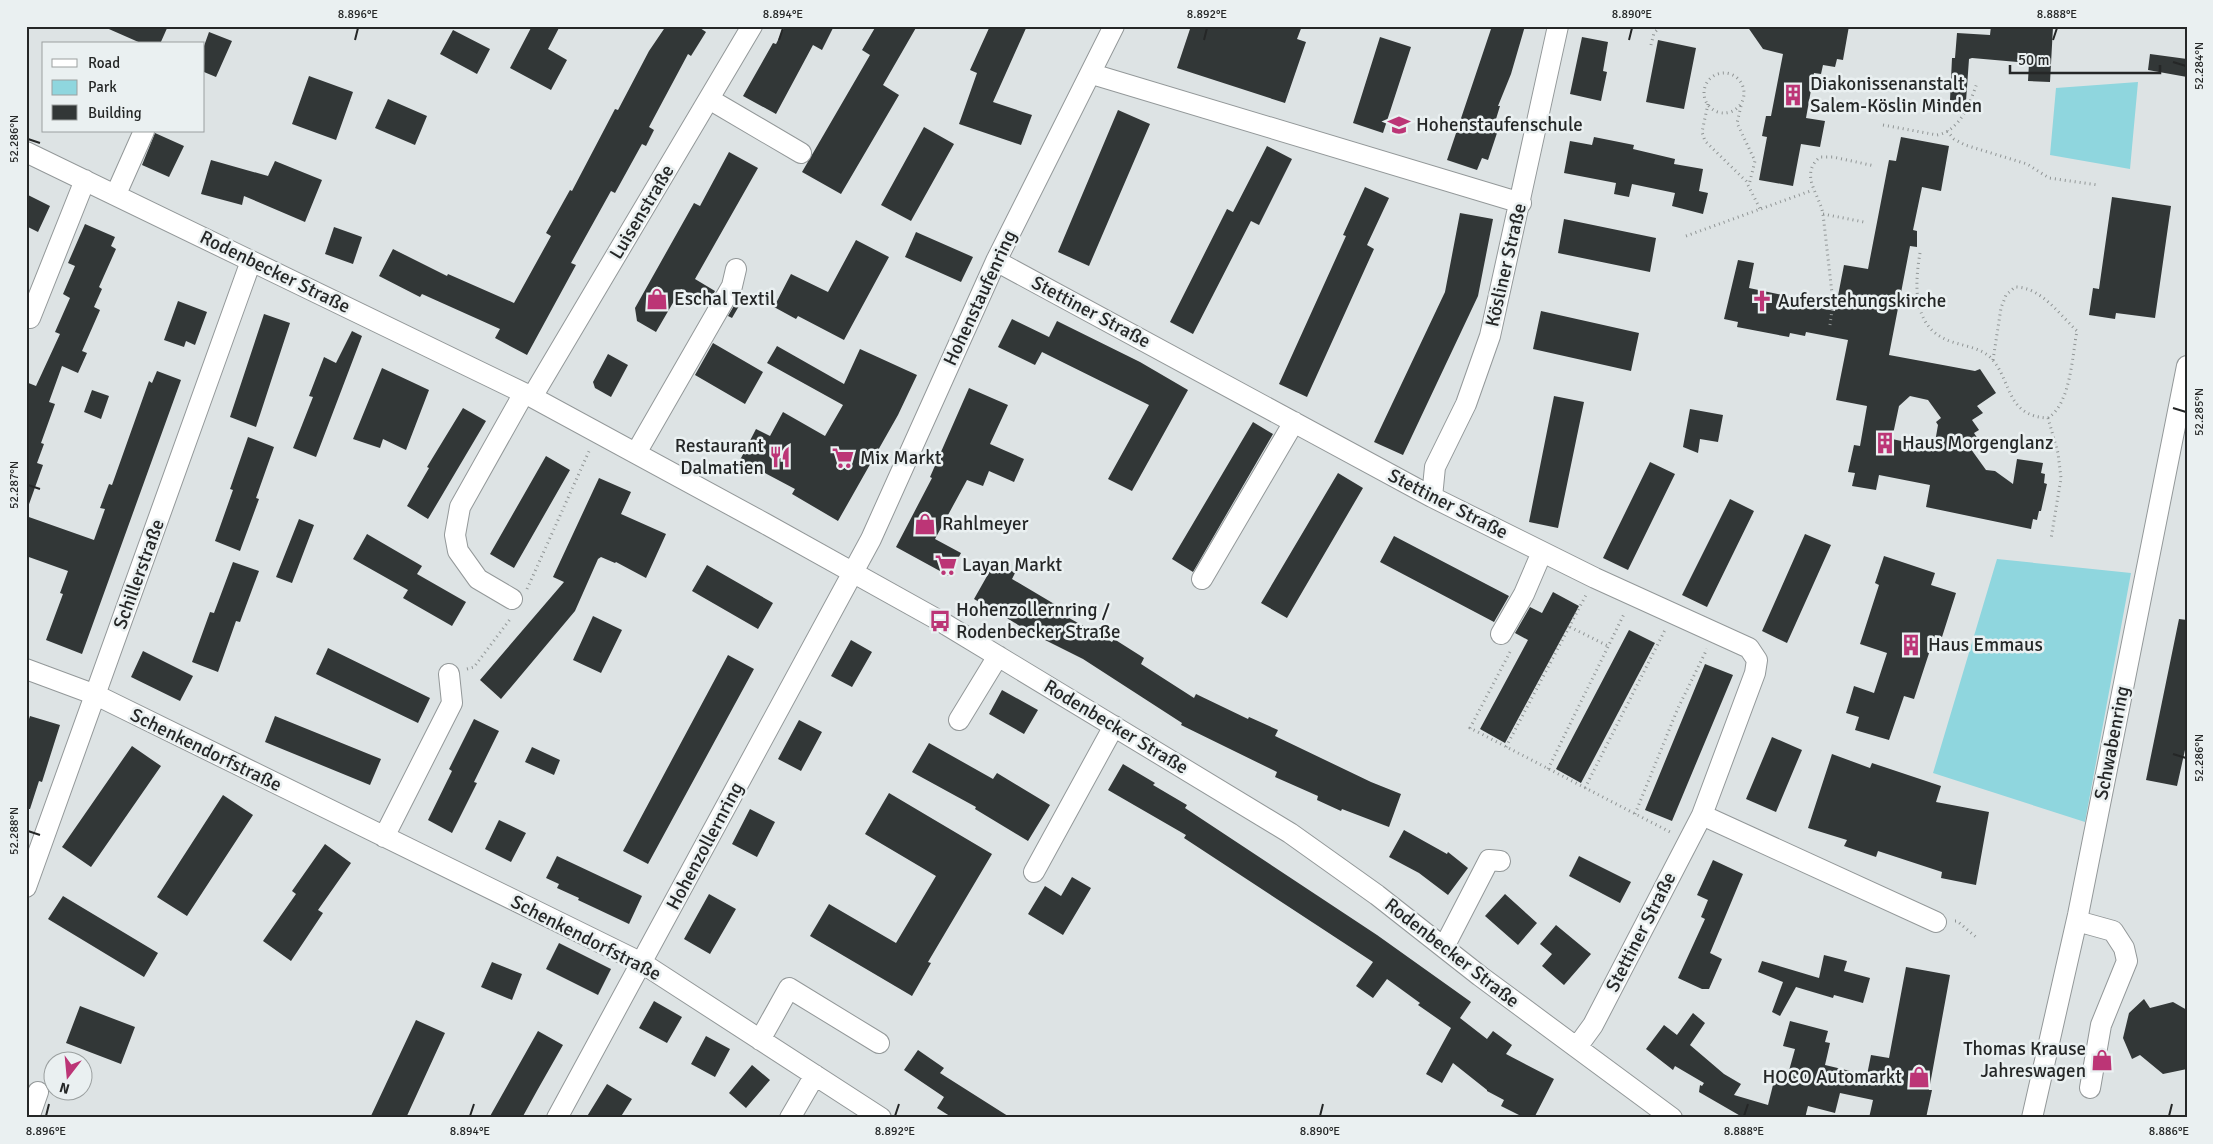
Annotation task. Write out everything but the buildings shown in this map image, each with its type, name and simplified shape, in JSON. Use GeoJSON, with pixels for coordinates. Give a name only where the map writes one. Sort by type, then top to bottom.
{"type":"FeatureCollection","features":[{"type":"Feature","properties":{"kind":"street","name":"Luisenstraße"},"geometry":{"type":"LineString","coordinates":[[528,395],[752,26]]}},
{"type":"Feature","properties":{"kind":"street","name":"Hohenstaufenring"},"geometry":{"type":"LineString","coordinates":[[853,574],[871,540],[996,261],[1092,74],[1114,26]]}},
{"type":"Feature","properties":{"kind":"street","name":"Kösliner Straße"},"geometry":{"type":"LineString","coordinates":[[1432,497],[1435,468],[1466,404],[1490,336],[1521,203],[1558,26]]}},
{"type":"Feature","properties":{"kind":"street"},"geometry":{"type":"LineString","coordinates":[[1092,74],[1521,203]]}},
{"type":"Feature","properties":{"kind":"street"},"geometry":{"type":"LineString","coordinates":[[708,99],[800,153]]}},
{"type":"Feature","properties":{"kind":"street"},"geometry":{"type":"LineString","coordinates":[[116,194],[144,132]]}},
{"type":"Feature","properties":{"kind":"street","name":"Rodenbecker Straße"},"geometry":{"type":"LineString","coordinates":[[26,152],[528,395],[599,432],[998,656],[1290,833],[1377,895],[1672,1118]]}},
{"type":"Feature","properties":{"kind":"street"},"geometry":{"type":"LineString","coordinates":[[26,317],[30,318],[85,180]]}},
{"type":"Feature","properties":{"kind":"street","name":"Schillerstraße"},"geometry":{"type":"LineString","coordinates":[[26,887],[252,261]]}},
{"type":"Feature","properties":{"kind":"street","name":"Stettiner Straße"},"geometry":{"type":"LineString","coordinates":[[996,261],[1432,497],[1595,578],[1749,648],[1756,660],[1755,673],[1702,815],[1593,1025],[1577,1047]]}},
{"type":"Feature","properties":{"kind":"street"},"geometry":{"type":"LineString","coordinates":[[636,453],[732,286],[736,269]]}},
{"type":"Feature","properties":{"kind":"street","name":"Schwabenring"},"geometry":{"type":"LineString","coordinates":[[2032,1118],[2077,921],[2187,366]]}},
{"type":"Feature","properties":{"kind":"street"},"geometry":{"type":"LineString","coordinates":[[517,602],[478,579],[458,551],[455,535],[460,507],[528,395]]}},
{"type":"Feature","properties":{"kind":"street"},"geometry":{"type":"LineString","coordinates":[[1202,580],[1294,422]]}},
{"type":"Feature","properties":{"kind":"street"},"geometry":{"type":"LineString","coordinates":[[1506,641],[1542,552]]}},
{"type":"Feature","properties":{"kind":"street","name":"Hohenzollernring"},"geometry":{"type":"LineString","coordinates":[[557,1118],[853,574]]}},
{"type":"Feature","properties":{"kind":"street"},"geometry":{"type":"LineString","coordinates":[[958,720],[998,656]]}},
{"type":"Feature","properties":{"kind":"street","name":"Schenkendorfstraße"},"geometry":{"type":"LineString","coordinates":[[26,669],[96,695],[642,963],[881,1118]]}},
{"type":"Feature","properties":{"kind":"street"},"geometry":{"type":"LineString","coordinates":[[384,837],[452,703],[450,674]]}},
{"type":"Feature","properties":{"kind":"street"},"geometry":{"type":"LineString","coordinates":[[1034,872],[1114,726]]}},
{"type":"Feature","properties":{"kind":"street"},"geometry":{"type":"LineString","coordinates":[[1702,815],[1936,922]]}},
{"type":"Feature","properties":{"kind":"street"},"geometry":{"type":"LineString","coordinates":[[1444,947],[1490,860],[1500,861]]}},
{"type":"Feature","properties":{"kind":"street"},"geometry":{"type":"LineString","coordinates":[[2077,921],[2113,931],[2124,948],[2127,961],[2101,1025],[2090,1088]]}},
{"type":"Feature","properties":{"kind":"street"},"geometry":{"type":"LineString","coordinates":[[760,1040],[789,988],[879,1042]]}},
{"type":"Feature","properties":{"kind":"street"},"geometry":{"type":"LineString","coordinates":[[790,1118],[815,1075]]}},
{"type":"Feature","properties":{"kind":"street"},"geometry":{"type":"LineString","coordinates":[[29,1118],[38,1092]]}},
{"type":"Feature","properties":{"kind":"path"},"geometry":{"type":"LineString","coordinates":[[1651,45],[1654,32],[1661,26]]}},
{"type":"Feature","properties":{"kind":"path"},"geometry":{"type":"LineString","coordinates":[[1749,186],[1755,161],[1737,122],[1745,93],[1741,81],[1731,74],[1718,74],[1708,81],[1704,92],[1708,104],[1702,132],[1705,141],[1746,180],[1760,209]]}},
{"type":"Feature","properties":{"kind":"path"},"geometry":{"type":"LineString","coordinates":[[1884,125],[1937,135],[1947,131],[1961,118],[1970,104],[1977,83]]}},
{"type":"Feature","properties":{"kind":"path"},"geometry":{"type":"LineString","coordinates":[[1708,104],[1718,112],[1730,112],[1741,105]]}},
{"type":"Feature","properties":{"kind":"path"},"geometry":{"type":"LineString","coordinates":[[1947,131],[1954,139],[1965,145],[2027,164],[2049,178],[2098,185]]}},
{"type":"Feature","properties":{"kind":"path"},"geometry":{"type":"LineString","coordinates":[[1830,325],[1833,302],[1823,214],[1821,203],[1811,186],[1810,171],[1814,162],[1820,157],[1833,157],[1875,166]]}},
{"type":"Feature","properties":{"kind":"path"},"geometry":{"type":"LineString","coordinates":[[1686,236],[1813,190]]}},
{"type":"Feature","properties":{"kind":"path"},"geometry":{"type":"LineString","coordinates":[[1823,214],[1864,222]]}},
{"type":"Feature","properties":{"kind":"path"},"geometry":{"type":"LineString","coordinates":[[1920,253],[1916,276],[1916,296],[1923,316],[1934,332],[1944,339],[1985,352],[1993,360],[2011,398],[2020,408],[2035,416],[2048,418],[2054,415],[2060,404],[2068,385],[2077,331],[2041,296],[2026,287],[2015,287],[2006,295],[2001,308],[1993,360]]}},
{"type":"Feature","properties":{"kind":"path"},"geometry":{"type":"LineString","coordinates":[[2048,418],[2058,453],[2061,478],[2051,539]]}},
{"type":"Feature","properties":{"kind":"path"},"geometry":{"type":"LineString","coordinates":[[450,674],[474,667],[517,602],[599,432]]}},
{"type":"Feature","properties":{"kind":"path"},"geometry":{"type":"LineString","coordinates":[[1506,747],[1595,578]]}},
{"type":"Feature","properties":{"kind":"path"},"geometry":{"type":"LineString","coordinates":[[1548,769],[1633,596]]}},
{"type":"Feature","properties":{"kind":"path"},"geometry":{"type":"LineString","coordinates":[[1585,788],[1673,614]]}},
{"type":"Feature","properties":{"kind":"path"},"geometry":{"type":"LineString","coordinates":[[1570,627],[1608,646]]}},
{"type":"Feature","properties":{"kind":"path"},"geometry":{"type":"LineString","coordinates":[[1636,814],[1678,708],[1715,633]]}},
{"type":"Feature","properties":{"kind":"path"},"geometry":{"type":"LineString","coordinates":[[1506,641],[1470,728],[1688,841]]}},
{"type":"Feature","properties":{"kind":"path"},"geometry":{"type":"LineString","coordinates":[[1958,921],[1976,937]]}},
{"type":"Feature","properties":{"kind":"green space"},"geometry":{"type":"Polygon","coordinates":[[[2138,82],[2130,169],[2050,155],[2056,88],[2138,82]]]}},
{"type":"Feature","properties":{"kind":"green space"},"geometry":{"type":"Polygon","coordinates":[[[1997,559],[2131,573],[2085,822],[1933,773],[1997,559]]]}},
{"type":"Feature","properties":{"kind":"place","name":"Diakonissenanstalt Salem-Köslin Minden"},"geometry":{"type":"Point","coordinates":[1793,95]}},
{"type":"Feature","properties":{"kind":"place","name":"Hohenstaufenschule"},"geometry":{"type":"Point","coordinates":[1399,125]}},
{"type":"Feature","properties":{"kind":"place","name":"Eschal Textil"},"geometry":{"type":"Point","coordinates":[657,299]}},
{"type":"Feature","properties":{"kind":"place","name":"Auferstehungskirche"},"geometry":{"type":"Point","coordinates":[1762,301]}},
{"type":"Feature","properties":{"kind":"place","name":"Haus Morgenglanz"},"geometry":{"type":"Point","coordinates":[1885,443]}},
{"type":"Feature","properties":{"kind":"place","name":"Restaurant Dalmatien"},"geometry":{"type":"Point","coordinates":[780,457]}},
{"type":"Feature","properties":{"kind":"place","name":"Mix Markt"},"geometry":{"type":"Point","coordinates":[843,458]}},
{"type":"Feature","properties":{"kind":"place","name":"Rahlmeyer"},"geometry":{"type":"Point","coordinates":[925,524]}},
{"type":"Feature","properties":{"kind":"place","name":"Layan Markt"},"geometry":{"type":"Point","coordinates":[946,565]}},
{"type":"Feature","properties":{"kind":"place","name":"Hohenzollernring / Rodenbecker Straße"},"geometry":{"type":"Point","coordinates":[940,621]}},
{"type":"Feature","properties":{"kind":"place","name":"Haus Emmaus"},"geometry":{"type":"Point","coordinates":[1911,645]}},
{"type":"Feature","properties":{"kind":"place","name":"Thomas Krause Jahreswagen"},"geometry":{"type":"Point","coordinates":[2102,1060]}},
{"type":"Feature","properties":{"kind":"place","name":"HOCO Automarkt"},"geometry":{"type":"Point","coordinates":[1919,1077]}}]}
